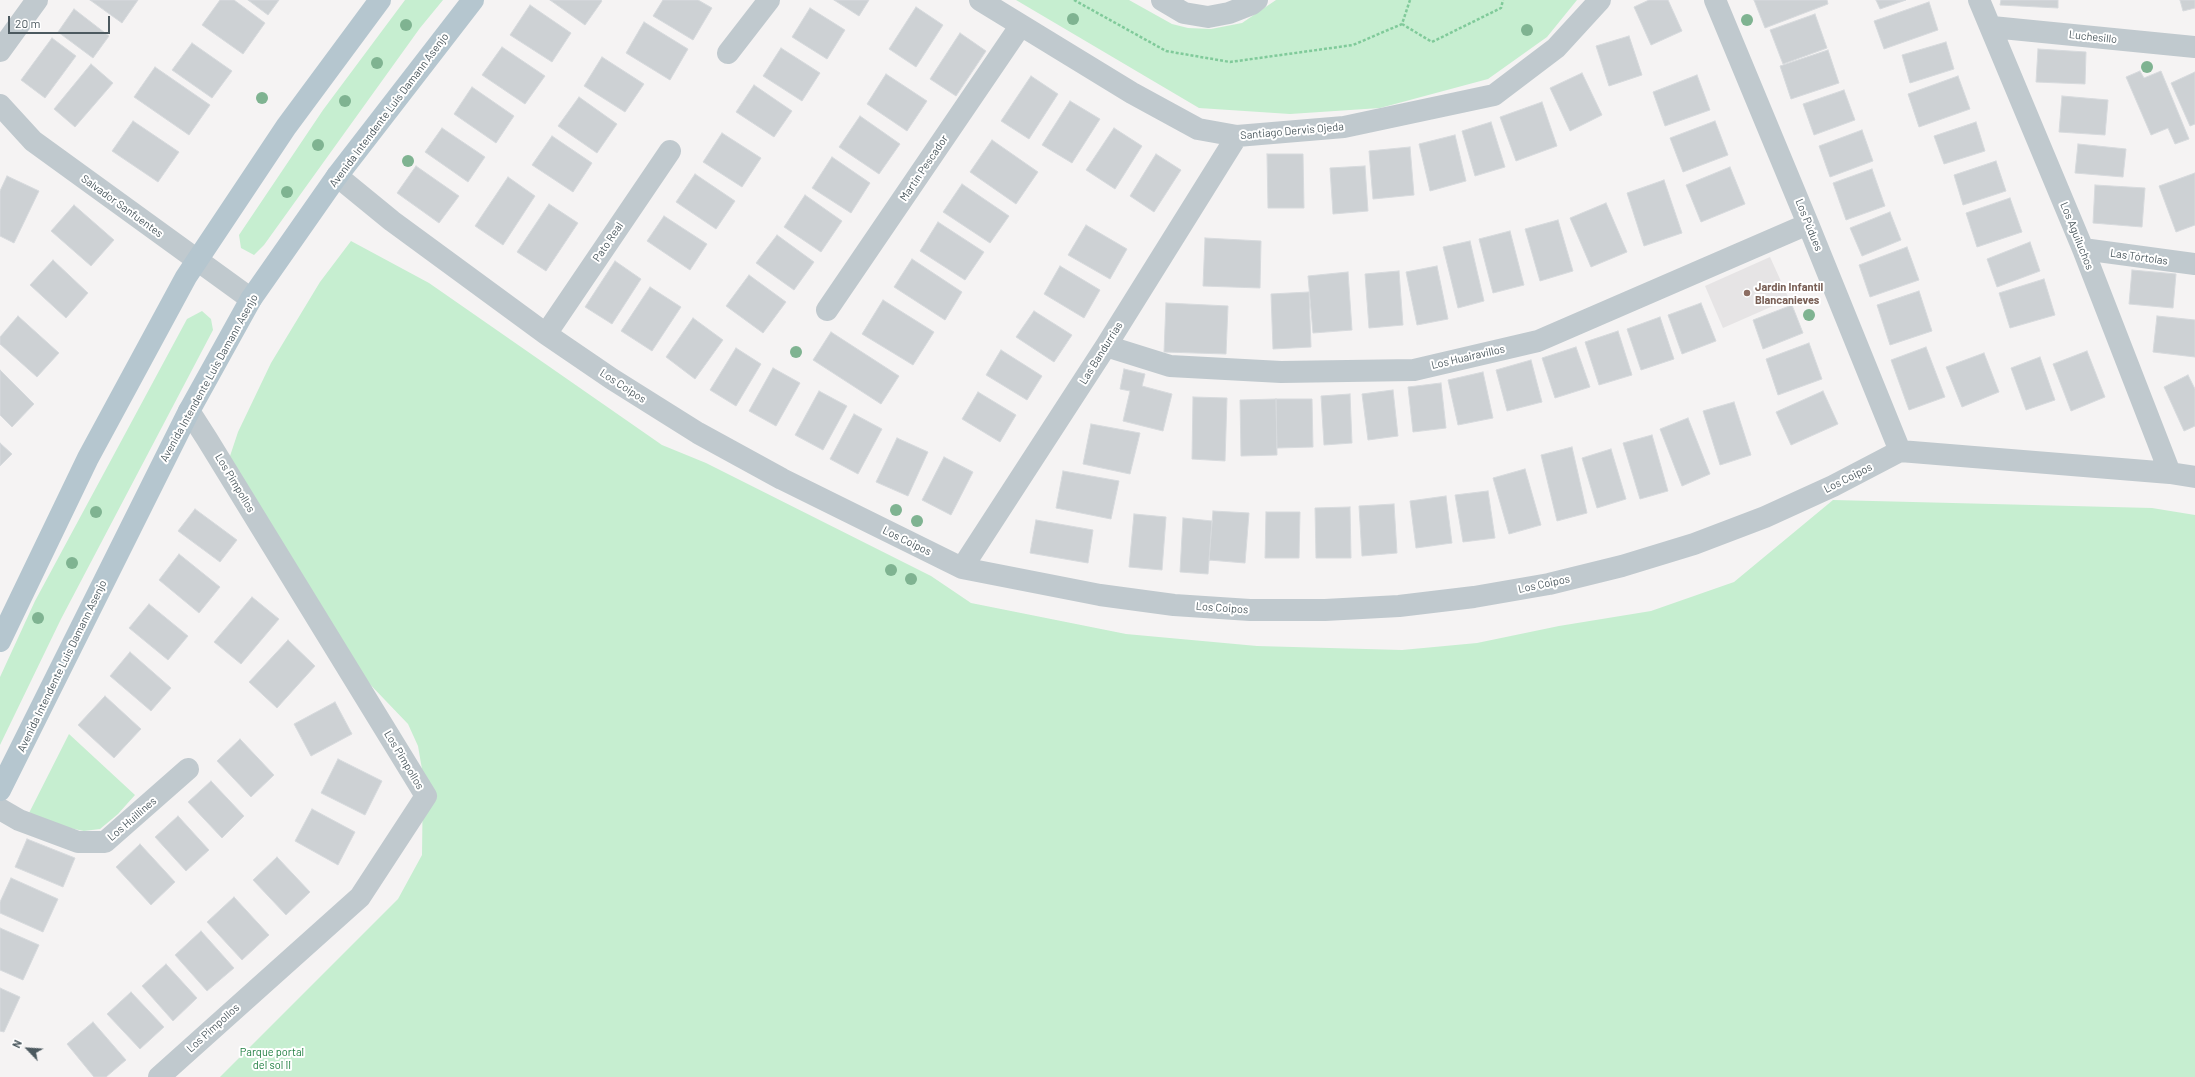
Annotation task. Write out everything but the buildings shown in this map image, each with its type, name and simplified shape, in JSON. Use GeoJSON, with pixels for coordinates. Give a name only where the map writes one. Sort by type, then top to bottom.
{"type":"FeatureCollection","features":[{"type":"Feature","properties":{"kind":"main road"},"geometry":{"type":"LineString","coordinates":[[0,641],[88,458],[197,260],[286,127],[380,0]]}},
{"type":"Feature","properties":{"kind":"main road","name":"Avenida Intendente Luis Damann Asenjo"},"geometry":{"type":"LineString","coordinates":[[0,790],[189,411],[251,299],[338,176],[473,0]]}},
{"type":"Feature","properties":{"kind":"street"},"geometry":{"type":"LineString","coordinates":[[0,51],[37,0]]}},
{"type":"Feature","properties":{"kind":"street"},"geometry":{"type":"LineString","coordinates":[[728,53],[769,0]]}},
{"type":"Feature","properties":{"kind":"street","name":"Santiago Dervis Ojeda"},"geometry":{"type":"LineString","coordinates":[[980,0],[1132,93],[1198,129],[1237,136],[1344,127],[1494,95],[1556,48],[1600,0]]}},
{"type":"Feature","properties":{"kind":"street"},"geometry":{"type":"LineString","coordinates":[[1162,0],[1184,13],[1208,17],[1229,13],[1252,4],[1257,0]]}},
{"type":"Feature","properties":{"kind":"street","name":"Los Púdues"},"geometry":{"type":"LineString","coordinates":[[1715,0],[1900,451]]}},
{"type":"Feature","properties":{"kind":"street","name":"Los Aguiluchos"},"geometry":{"type":"LineString","coordinates":[[1979,0],[1992,27],[2082,249],[2170,473]]}},
{"type":"Feature","properties":{"kind":"street","name":"Martín Pescador"},"geometry":{"type":"LineString","coordinates":[[827,310],[1021,25]]}},
{"type":"Feature","properties":{"kind":"street","name":"Luchesillo"},"geometry":{"type":"LineString","coordinates":[[1992,27],[2195,47]]}},
{"type":"Feature","properties":{"kind":"street","name":"Salvador Sanfuentes"},"geometry":{"type":"LineString","coordinates":[[0,105],[33,140],[251,299]]}},
{"type":"Feature","properties":{"kind":"street","name":"Las Bandurrias"},"geometry":{"type":"LineString","coordinates":[[962,568],[1106,346],[1237,136]]}},
{"type":"Feature","properties":{"kind":"street","name":"Pato Real"},"geometry":{"type":"LineString","coordinates":[[546,334],[670,150]]}},
{"type":"Feature","properties":{"kind":"street","name":"Los Coipos"},"geometry":{"type":"LineString","coordinates":[[338,176],[392,221],[546,334],[612,379],[698,433],[782,478],[962,568],[1100,595],[1174,605],[1250,610],[1332,610],[1399,606],[1474,597],[1549,584],[1607,570],[1694,544],[1772,514],[1834,486],[1900,451]]}},
{"type":"Feature","properties":{"kind":"street","name":"Los Huairavillos"},"geometry":{"type":"LineString","coordinates":[[1106,346],[1170,366],[1281,372],[1414,370],[1538,341],[1808,224]]}},
{"type":"Feature","properties":{"kind":"street","name":"Las Tórtolas"},"geometry":{"type":"LineString","coordinates":[[2082,249],[2195,264]]}},
{"type":"Feature","properties":{"kind":"street","name":"Los Pimpollos"},"geometry":{"type":"LineString","coordinates":[[159,1077],[360,897],[426,796],[212,446],[189,411]]}},
{"type":"Feature","properties":{"kind":"street"},"geometry":{"type":"LineString","coordinates":[[1900,451],[2170,473],[2195,477]]}},
{"type":"Feature","properties":{"kind":"street","name":"Los Huillines"},"geometry":{"type":"LineString","coordinates":[[0,809],[19,820],[78,842],[105,842],[188,769]]}},
{"type":"Feature","properties":{"kind":"path"},"geometry":{"type":"LineString","coordinates":[[1410,0],[1402,24],[1432,42],[1501,8],[1503,0]]}},
{"type":"Feature","properties":{"kind":"shaded area","name":"Jardin Infantil Blancanieves"},"geometry":{"type":"Polygon","coordinates":[[[1770,257],[1789,299],[1723,328],[1705,286],[1770,257]]]}},
{"type":"Feature","properties":{"kind":"green space"},"geometry":{"type":"Polygon","coordinates":[[[405,0],[443,0],[420,28],[264,245],[254,255],[241,248],[239,235],[323,110],[405,0]]]}},
{"type":"Feature","properties":{"kind":"green space"},"geometry":{"type":"Polygon","coordinates":[[[1016,0],[1129,0],[1172,24],[1188,28],[1211,29],[1242,23],[1276,0],[1577,0],[1547,37],[1488,79],[1380,108],[1290,114],[1199,108],[1016,0]]]}},
{"type":"Feature","properties":{"kind":"green space","name":"Parque portal del sol II"},"geometry":{"type":"Polygon","coordinates":[[[351,241],[429,283],[662,445],[706,463],[931,576],[971,603],[1126,634],[1257,646],[1402,650],[1477,643],[1559,626],[1651,611],[1734,582],[1833,500],[2152,508],[2195,515],[2195,1077],[220,1077],[398,899],[422,855],[423,775],[418,746],[408,724],[362,676],[229,459],[238,432],[271,363],[320,282],[351,241]]]}},
{"type":"Feature","properties":{"kind":"green space"},"geometry":{"type":"Polygon","coordinates":[[[202,311],[211,319],[213,330],[61,619],[0,745],[0,677],[35,601],[187,319],[202,311]]]}},
{"type":"Feature","properties":{"kind":"green space"},"geometry":{"type":"Polygon","coordinates":[[[69,734],[135,795],[118,814],[100,829],[84,831],[64,827],[29,813],[69,734]]]}},
{"type":"Feature","properties":{"kind":"place","name":"Jardin Infantil Blancanieves"},"geometry":{"type":"Point","coordinates":[1747,293]}}]}
